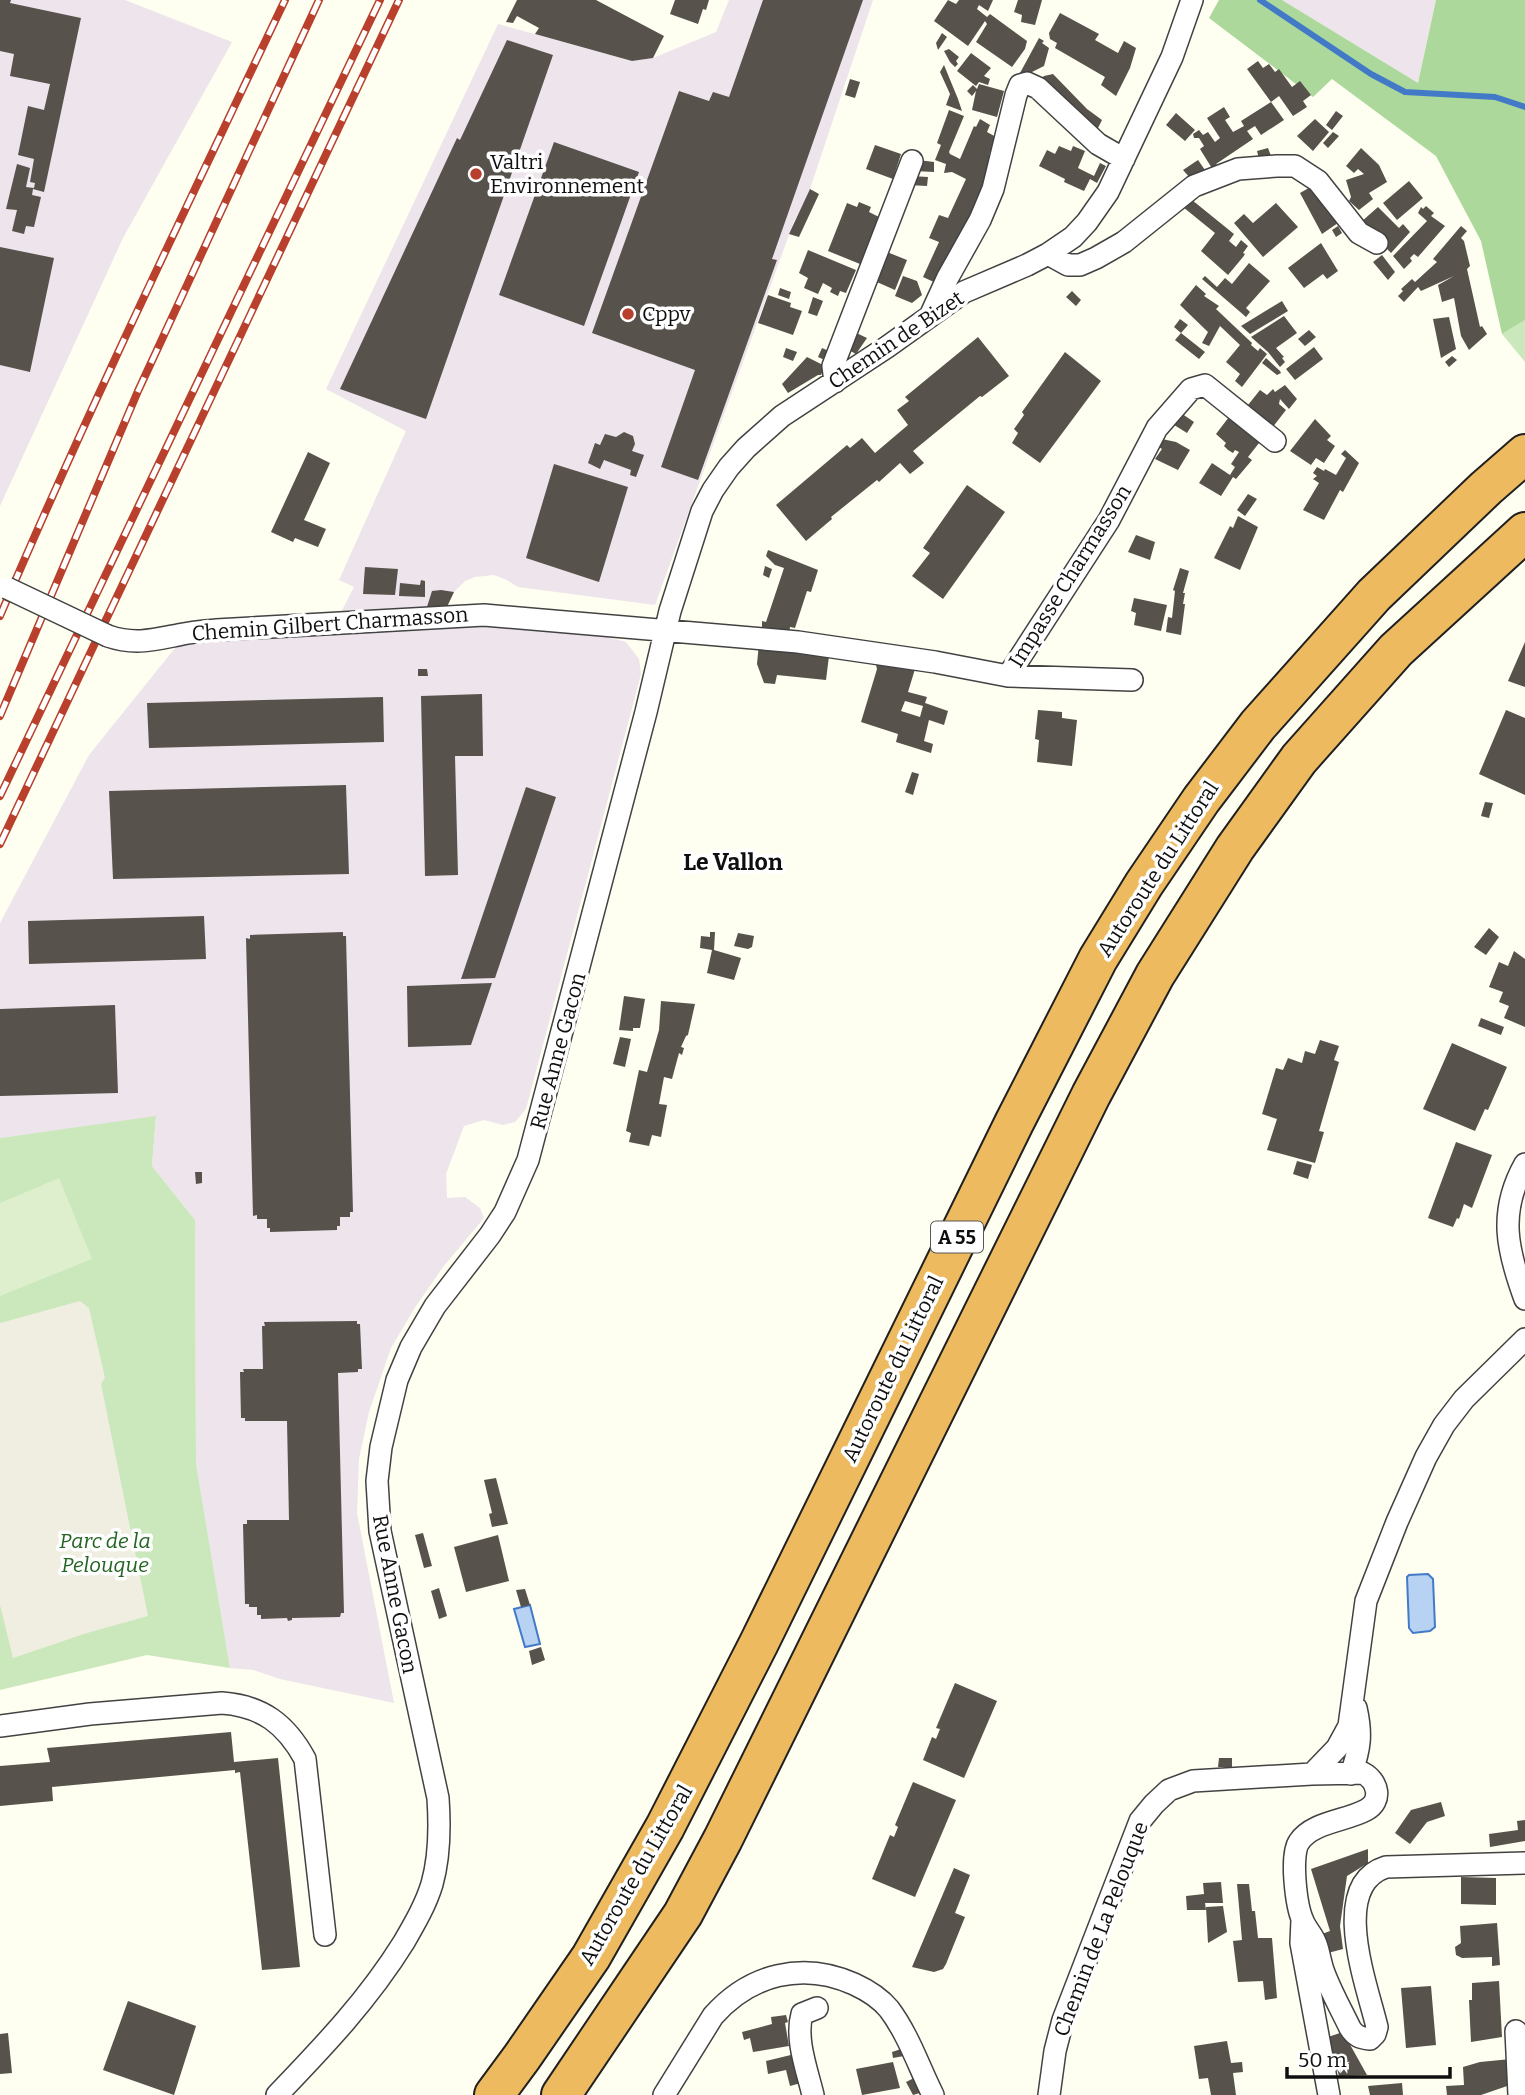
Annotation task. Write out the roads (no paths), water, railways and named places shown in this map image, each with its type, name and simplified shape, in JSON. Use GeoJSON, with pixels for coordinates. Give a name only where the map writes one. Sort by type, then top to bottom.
{"type":"FeatureCollection","features":[{"type":"Feature","properties":{"kind":"highway","name":"Autoroute du Littoral"},"geometry":{"type":"LineString","coordinates":[[494,2095],[591,1957],[665,1827],[759,1643],[1014,1123],[1098,959],[1144,884],[1201,800],[1267,715],[1374,595],[1525,454]]}},
{"type":"Feature","properties":{"kind":"highway","name":"A 55"},"geometry":{"type":"LineString","coordinates":[[561,2095],[683,1914],[723,1839],[1091,1095],[1155,975],[1235,848],[1299,759],[1396,650],[1525,532]]}},
{"type":"Feature","properties":{"kind":"highway"},"geometry":{"type":"LineString","coordinates":[[576,2095],[683,1914]]}},
{"type":"Feature","properties":{"kind":"street","name":"Chemin de Bizet"},"geometry":{"type":"LineString","coordinates":[[665,632],[702,511],[729,467],[762,432],[964,292],[1048,254],[1073,237],[1098,209],[1172,57],[1192,0]]}},
{"type":"Feature","properties":{"kind":"street"},"geometry":{"type":"LineString","coordinates":[[930,316],[980,220],[993,189],[1020,85],[1027,82],[1038,88],[1098,144],[1124,159]]}},
{"type":"Feature","properties":{"kind":"street"},"geometry":{"type":"LineString","coordinates":[[835,382],[833,366],[912,161]]}},
{"type":"Feature","properties":{"kind":"street"},"geometry":{"type":"LineString","coordinates":[[1048,254],[1068,265],[1080,265],[1124,242],[1194,186],[1238,169],[1278,166],[1295,166],[1318,181],[1359,233],[1377,243]]}},
{"type":"Feature","properties":{"kind":"street","name":"Impasse Charmasson"},"geometry":{"type":"LineString","coordinates":[[1008,676],[1109,520],[1157,428],[1191,388],[1205,385],[1275,441]]}},
{"type":"Feature","properties":{"kind":"street","name":"Chemin Gilbert Charmasson"},"geometry":{"type":"LineString","coordinates":[[4,587],[124,641],[152,641],[216,630],[484,615],[798,642],[935,662],[1008,676],[1132,680]]}},
{"type":"Feature","properties":{"kind":"street","name":"Rue Anne Gacon"},"geometry":{"type":"LineString","coordinates":[[277,2095],[350,2018],[374,1987],[414,1926],[432,1883],[438,1858],[440,1830],[438,1798],[380,1531],[377,1481],[381,1447],[397,1380],[416,1337],[435,1306],[505,1212],[528,1160],[665,632]]}},
{"type":"Feature","properties":{"kind":"street"},"geometry":{"type":"LineString","coordinates":[[1525,1164],[1510,1199],[1507,1223],[1511,1252],[1525,1299]]}},
{"type":"Feature","properties":{"kind":"street"},"geometry":{"type":"LineString","coordinates":[[1312,1774],[1337,1748],[1349,1726],[1366,1601],[1426,1457],[1444,1425],[1464,1399],[1525,1339]]}},
{"type":"Feature","properties":{"kind":"street"},"geometry":{"type":"LineString","coordinates":[[1329,2095],[1301,1943],[1302,1920],[1293,1867],[1297,1843],[1305,1835],[1334,1820],[1369,1809],[1376,1799],[1377,1786],[1371,1777],[1363,1773],[1351,1773],[1359,1752],[1361,1728],[1353,1696]]}},
{"type":"Feature","properties":{"kind":"street"},"geometry":{"type":"LineString","coordinates":[[0,1726],[90,1714],[222,1703],[240,1704],[272,1719],[291,1737],[305,1759],[325,1936]]}},
{"type":"Feature","properties":{"kind":"street","name":"Chemin de La Pelouque"},"geometry":{"type":"LineString","coordinates":[[1049,2095],[1055,2051],[1063,2020],[1140,1821],[1154,1804],[1169,1790],[1193,1781],[1351,1773]]}},
{"type":"Feature","properties":{"kind":"street"},"geometry":{"type":"LineString","coordinates":[[1302,1920],[1315,1940],[1324,1971],[1350,2028],[1354,2035],[1370,2039],[1377,2027],[1359,1961],[1356,1916],[1359,1890],[1370,1875],[1386,1867],[1525,1863]]}},
{"type":"Feature","properties":{"kind":"street"},"geometry":{"type":"LineString","coordinates":[[664,2095],[713,2015],[737,1993],[749,1986],[783,1975],[816,1973],[863,1988],[888,2008],[898,2022],[933,2095]]}},
{"type":"Feature","properties":{"kind":"street"},"geometry":{"type":"LineString","coordinates":[[813,2095],[799,2025],[802,2014],[817,2008]]}},
{"type":"Feature","properties":{"kind":"street"},"geometry":{"type":"LineString","coordinates":[[1516,2031],[1519,2095]]}},
{"type":"Feature","properties":{"kind":"water"},"geometry":{"type":"Polygon","coordinates":[[[1428,1574],[1433,1579],[1435,1627],[1430,1631],[1413,1633],[1409,1628],[1407,1577],[1428,1574]]]}},
{"type":"Feature","properties":{"kind":"water"},"geometry":{"type":"Polygon","coordinates":[[[530,1605],[540,1644],[525,1647],[514,1609],[530,1605]]]}},
{"type":"Feature","properties":{"kind":"waterway"},"geometry":{"type":"LineString","coordinates":[[1260,0],[1371,74],[1405,92],[1495,97],[1525,107]]}},
{"type":"Feature","properties":{"kind":"railway"},"geometry":{"type":"LineString","coordinates":[[0,616],[104,383],[285,0]]}},
{"type":"Feature","properties":{"kind":"railway"},"geometry":{"type":"LineString","coordinates":[[0,716],[138,391],[319,0]]}},
{"type":"Feature","properties":{"kind":"railway"},"geometry":{"type":"LineString","coordinates":[[0,796],[380,0]]}},
{"type":"Feature","properties":{"kind":"railway"},"geometry":{"type":"LineString","coordinates":[[0,844],[399,0]]}},
{"type":"Feature","properties":{"kind":"place","name":"Valtri Environnement"},"geometry":{"type":"Point","coordinates":[476,174]}},
{"type":"Feature","properties":{"kind":"place","name":"Cppv"},"geometry":{"type":"Point","coordinates":[628,314]}},
{"type":"Feature","properties":{"kind":"district","name":"Le Vallon"},"geometry":{"type":"Point","coordinates":[733,862]}},
{"type":"Feature","properties":{"kind":"park label","name":"Parc de la Pelouque"},"geometry":{"type":"Point","coordinates":[105,1553]}}]}
